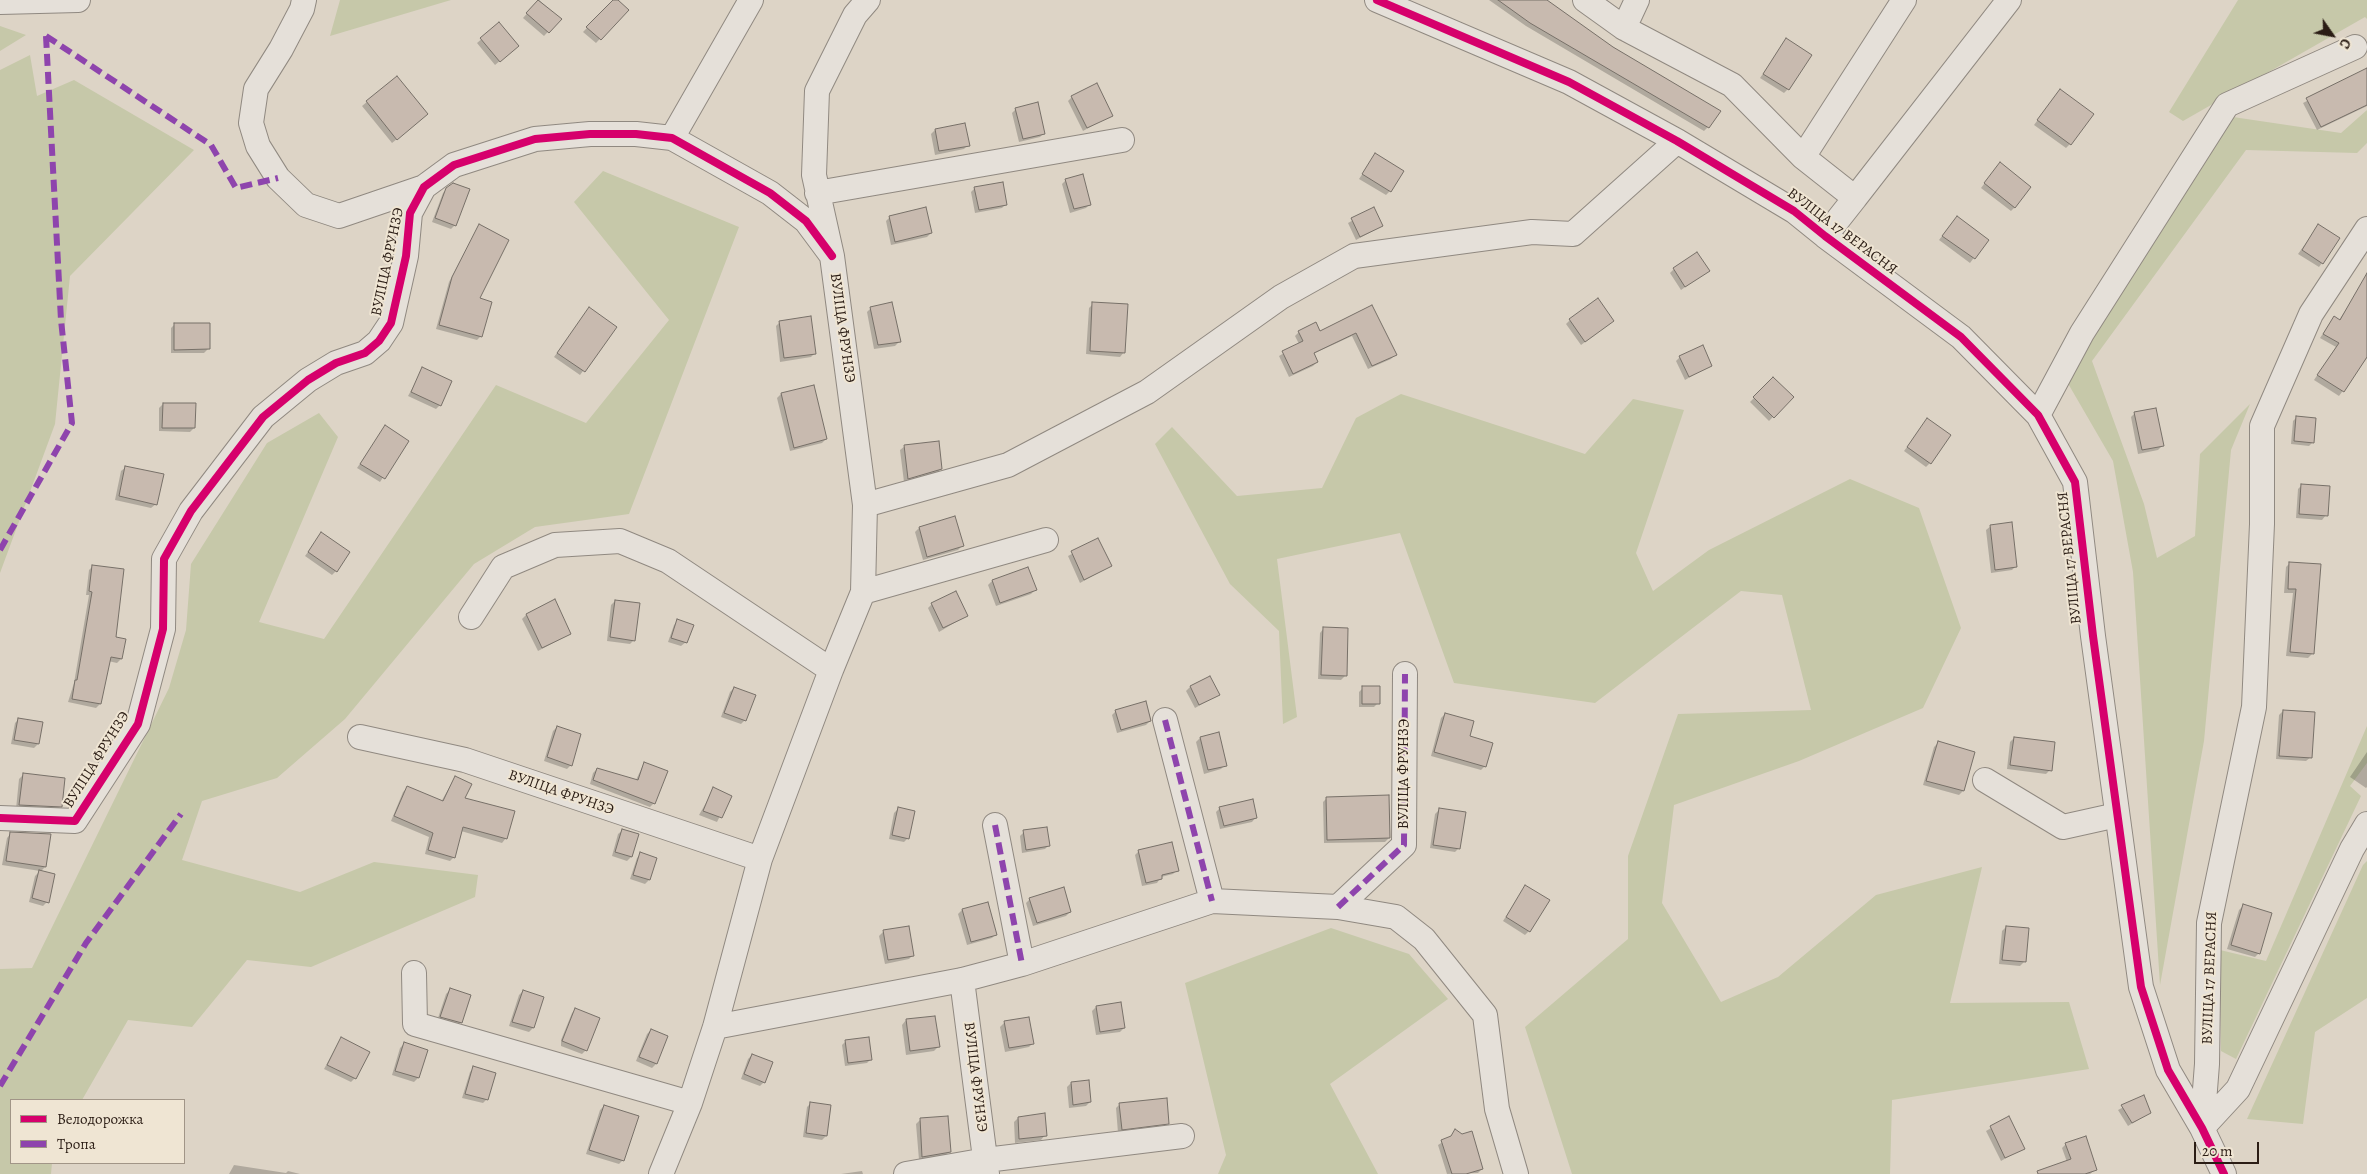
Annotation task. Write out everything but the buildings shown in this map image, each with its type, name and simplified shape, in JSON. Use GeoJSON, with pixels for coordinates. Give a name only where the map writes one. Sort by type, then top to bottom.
{"type":"FeatureCollection","features":[{"type":"Feature","properties":{"kind":"street"},"geometry":{"type":"LineString","coordinates":[[0,2],[78,0]]}},
{"type":"Feature","properties":{"kind":"street"},"geometry":{"type":"LineString","coordinates":[[304,0],[302,9],[281,48],[256,89],[251,123],[258,146],[273,170],[306,205],[339,216],[424,187]]}},
{"type":"Feature","properties":{"kind":"street"},"geometry":{"type":"LineString","coordinates":[[672,138],[751,0]]}},
{"type":"Feature","properties":{"kind":"street"},"geometry":{"type":"LineString","coordinates":[[832,256],[814,175],[817,91],[855,15],[868,0]]}},
{"type":"Feature","properties":{"kind":"street","name":"ВУЛІЦА 17 ВЕРАСНЯ"},"geometry":{"type":"LineString","coordinates":[[1377,0],[1569,82],[1677,141],[1794,210],[1825,236],[1960,337],[2038,415],[2076,482],[2093,636],[2141,987],[2168,1070],[2202,1128],[2224,1174]]}},
{"type":"Feature","properties":{"kind":"street"},"geometry":{"type":"LineString","coordinates":[[1585,0],[1624,28],[1732,85],[1803,157],[1855,198]]}},
{"type":"Feature","properties":{"kind":"street"},"geometry":{"type":"LineString","coordinates":[[1624,28],[1638,0]]}},
{"type":"Feature","properties":{"kind":"street"},"geometry":{"type":"LineString","coordinates":[[1803,157],[1904,0]]}},
{"type":"Feature","properties":{"kind":"street","name":"ВУЛІЦА 17 ВЕРАСНЯ"},"geometry":{"type":"LineString","coordinates":[[1825,236],[2009,0]]}},
{"type":"Feature","properties":{"kind":"street"},"geometry":{"type":"LineString","coordinates":[[2038,415],[2082,333],[2227,105],[2355,47]]}},
{"type":"Feature","properties":{"kind":"street","name":"ВУЛІЦА ФРУНЗЭ"},"geometry":{"type":"LineString","coordinates":[[0,818],[74,821],[138,724],[163,629],[164,558],[191,511],[263,417],[308,380],[336,363],[365,353],[379,341],[391,323],[406,256],[410,213],[424,187],[454,165],[535,139],[590,134],[627,134],[672,138],[770,193],[806,222],[832,256],[865,505],[863,592],[831,670],[760,859],[715,1027],[690,1103],[661,1174]]}},
{"type":"Feature","properties":{"kind":"street"},"geometry":{"type":"LineString","coordinates":[[817,193],[1122,140]]}},
{"type":"Feature","properties":{"kind":"street"},"geometry":{"type":"LineString","coordinates":[[865,505],[1008,465],[1147,392],[1281,298],[1354,256],[1532,232],[1573,234],[1677,141]]}},
{"type":"Feature","properties":{"kind":"street","name":"ВУЛІЦА 17 ВЕРАСНЯ"},"geometry":{"type":"LineString","coordinates":[[2202,1128],[2207,1064],[2209,923],[2254,707],[2262,524],[2262,426],[2311,314],[2367,228]]}},
{"type":"Feature","properties":{"kind":"street"},"geometry":{"type":"LineString","coordinates":[[863,592],[1046,540]]}},
{"type":"Feature","properties":{"kind":"street"},"geometry":{"type":"LineString","coordinates":[[471,617],[504,567],[555,545],[620,541],[668,561],[831,670]]}},
{"type":"Feature","properties":{"kind":"street","name":"ВУЛІЦА ФРУНЗЭ"},"geometry":{"type":"LineString","coordinates":[[1338,907],[1404,845],[1405,674]]}},
{"type":"Feature","properties":{"kind":"street"},"geometry":{"type":"LineString","coordinates":[[1165,720],[1212,901]]}},
{"type":"Feature","properties":{"kind":"street","name":"ВУЛІЦА ФРУНЗЭ"},"geometry":{"type":"LineString","coordinates":[[360,737],[465,760],[760,859]]}},
{"type":"Feature","properties":{"kind":"street"},"geometry":{"type":"LineString","coordinates":[[1985,780],[2063,827],[2117,815]]}},
{"type":"Feature","properties":{"kind":"street"},"geometry":{"type":"LineString","coordinates":[[995,824],[1022,964]]}},
{"type":"Feature","properties":{"kind":"street"},"geometry":{"type":"LineString","coordinates":[[2202,1128],[2238,1088],[2352,849],[2367,824]]}},
{"type":"Feature","properties":{"kind":"street"},"geometry":{"type":"LineString","coordinates":[[715,1027],[962,980],[1022,964],[1212,901],[1338,907],[1396,917],[1424,939],[1485,1015],[1497,1109],[1516,1174]]}},
{"type":"Feature","properties":{"kind":"street"},"geometry":{"type":"LineString","coordinates":[[414,973],[415,1024],[690,1103]]}},
{"type":"Feature","properties":{"kind":"street","name":"ВУЛІЦА ФРУНЗЭ"},"geometry":{"type":"LineString","coordinates":[[962,980],[986,1167]]}},
{"type":"Feature","properties":{"kind":"street"},"geometry":{"type":"LineString","coordinates":[[906,1174],[986,1167],[1182,1136]]}},
{"type":"Feature","properties":{"kind":"green space"},"geometry":{"type":"Polygon","coordinates":[[[340,0],[451,0],[330,36],[340,0]]]}},
{"type":"Feature","properties":{"kind":"green space"},"geometry":{"type":"Polygon","coordinates":[[[2238,0],[2367,0],[2367,19],[2365,17],[2183,121],[2169,112],[2238,0]]]}},
{"type":"Feature","properties":{"kind":"green space"},"geometry":{"type":"Polygon","coordinates":[[[0,26],[26,35],[0,51],[0,26]]]}},
{"type":"Feature","properties":{"kind":"green space"},"geometry":{"type":"Polygon","coordinates":[[[30,55],[37,96],[74,80],[194,150],[70,276],[55,424],[0,573],[0,70],[30,55]]]}},
{"type":"Feature","properties":{"kind":"green space"},"geometry":{"type":"Polygon","coordinates":[[[2367,110],[2367,143],[2357,153],[2246,150],[2092,361],[2144,504],[2157,558],[2195,536],[2200,454],[2250,404],[2231,450],[2204,741],[2160,985],[2133,572],[2113,461],[2066,380],[2233,117],[2341,133],[2367,110]]]}},
{"type":"Feature","properties":{"kind":"green space"},"geometry":{"type":"Polygon","coordinates":[[[603,171],[739,227],[629,514],[535,527],[474,564],[345,719],[277,778],[202,801],[182,860],[300,892],[374,862],[478,875],[475,897],[311,967],[247,960],[192,1027],[128,1020],[83,1099],[10,1099],[10,1164],[52,1164],[51,1174],[0,1174],[0,969],[32,968],[169,688],[186,630],[191,564],[267,443],[319,413],[338,437],[259,622],[324,639],[496,385],[586,423],[669,320],[574,202],[603,171]]]}},
{"type":"Feature","properties":{"kind":"green space"},"geometry":{"type":"Polygon","coordinates":[[[1401,394],[1585,454],[1633,399],[1684,410],[1636,553],[1653,591],[1709,550],[1850,479],[1919,508],[1961,628],[1923,708],[1799,761],[1674,805],[1662,903],[1721,1002],[1778,977],[1876,895],[1982,867],[1950,1003],[2069,1002],[2089,1069],[1892,1100],[1890,1174],[1572,1174],[1525,1027],[1628,939],[1628,856],[1678,714],[1811,710],[1782,595],[1741,591],[1595,703],[1454,683],[1400,533],[1277,559],[1297,717],[1283,724],[1279,631],[1230,584],[1155,444],[1172,427],[1237,496],[1322,488],[1356,418],[1401,394]]]}},
{"type":"Feature","properties":{"kind":"green space"},"geometry":{"type":"Polygon","coordinates":[[[2367,726],[2367,763],[2350,786],[2361,796],[2236,1059],[2221,1051],[2220,950],[2266,961],[2367,726]]]}},
{"type":"Feature","properties":{"kind":"green space"},"geometry":{"type":"Polygon","coordinates":[[[2367,861],[2367,998],[2315,1032],[2303,1124],[2247,1119],[2363,865],[2367,861]]]}},
{"type":"Feature","properties":{"kind":"green space"},"geometry":{"type":"Polygon","coordinates":[[[1331,928],[1409,954],[1448,999],[1330,1084],[1378,1174],[1218,1174],[1226,1155],[1185,983],[1331,928]]]}},
{"type":"Feature","properties":{"kind":"marked path"},"geometry":{"type":"LineString","coordinates":[[46,36],[211,145],[236,188],[278,178]]}},
{"type":"Feature","properties":{"kind":"marked path"},"geometry":{"type":"LineString","coordinates":[[0,550],[72,423],[61,320],[46,36]]}},
{"type":"Feature","properties":{"kind":"marked path"},"geometry":{"type":"LineString","coordinates":[[1338,907],[1404,845],[1405,674]]}},
{"type":"Feature","properties":{"kind":"marked path"},"geometry":{"type":"LineString","coordinates":[[1165,720],[1212,901]]}},
{"type":"Feature","properties":{"kind":"marked path"},"geometry":{"type":"LineString","coordinates":[[0,1086],[86,943],[181,814]]}},
{"type":"Feature","properties":{"kind":"marked path"},"geometry":{"type":"LineString","coordinates":[[995,825],[1022,964]]}},
{"type":"Feature","properties":{"kind":"cycle path"},"geometry":{"type":"LineString","coordinates":[[1377,0],[1569,82],[1677,141],[1794,211],[1961,337],[2038,415],[2075,482],[2093,636],[2141,987],[2168,1070],[2202,1128],[2224,1174]]}},
{"type":"Feature","properties":{"kind":"cycle path"},"geometry":{"type":"LineString","coordinates":[[0,818],[75,821],[138,724],[163,629],[164,559],[191,511],[263,417],[308,380],[336,363],[365,353],[379,341],[391,323],[406,256],[410,213],[424,187],[454,165],[535,139],[590,134],[636,134],[672,138],[770,193],[806,221],[832,256]]}}]}
